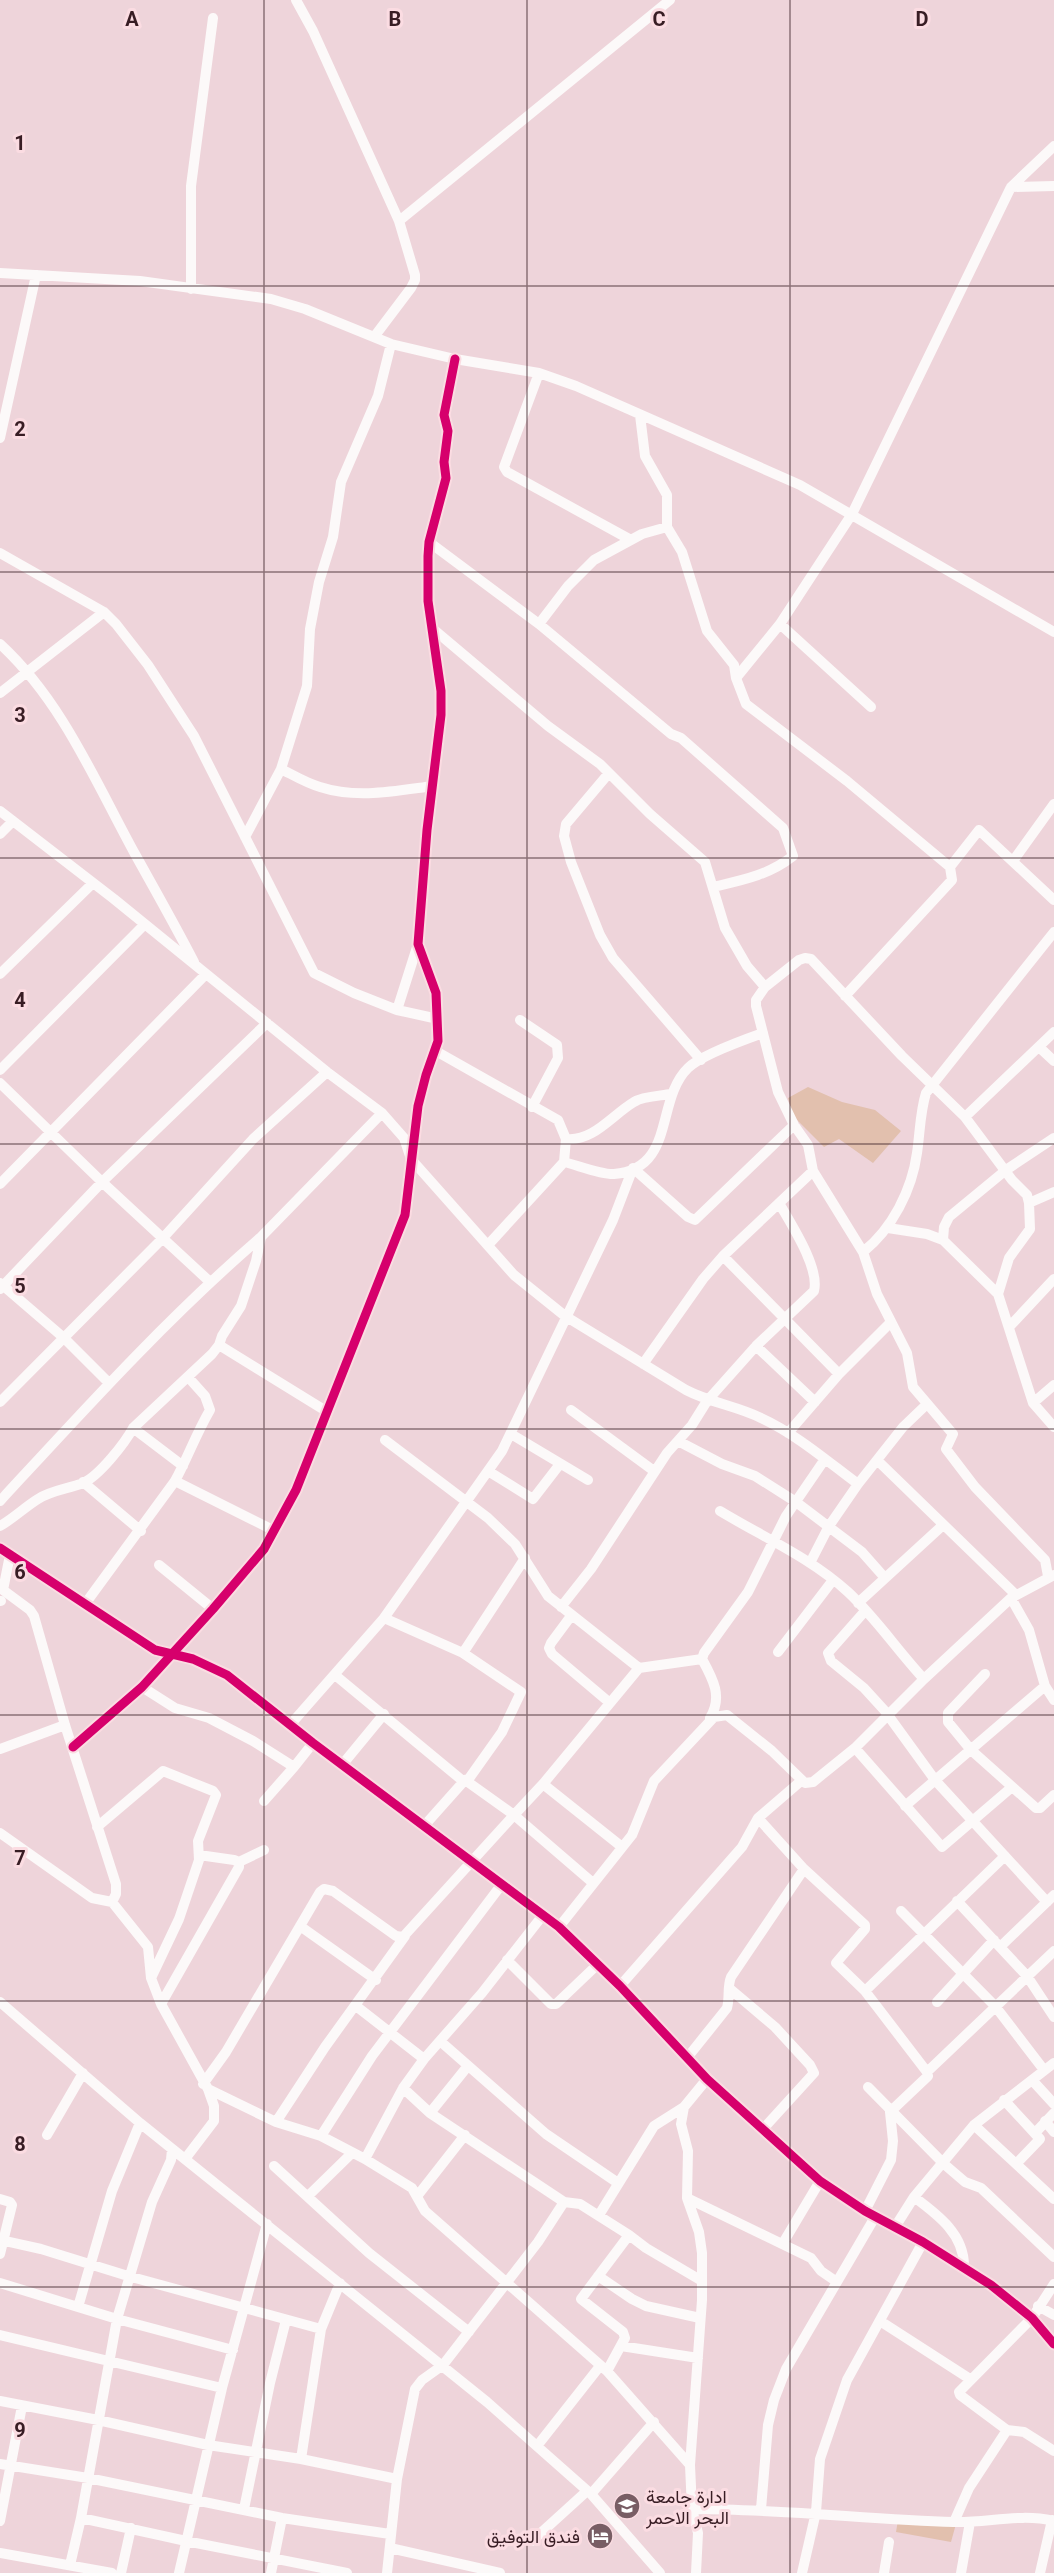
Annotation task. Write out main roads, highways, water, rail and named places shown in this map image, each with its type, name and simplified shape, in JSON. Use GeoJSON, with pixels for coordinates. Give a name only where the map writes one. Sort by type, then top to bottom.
{"type":"FeatureCollection","features":[{"type":"Feature","properties":{"kind":"place","name":"ادارة جامعة البحر الاحمر"},"geometry":{"type":"Point","coordinates":[627,2506]}},
{"type":"Feature","properties":{"kind":"place","name":"فندق التوفيق"},"geometry":{"type":"Point","coordinates":[600,2536]}}]}
